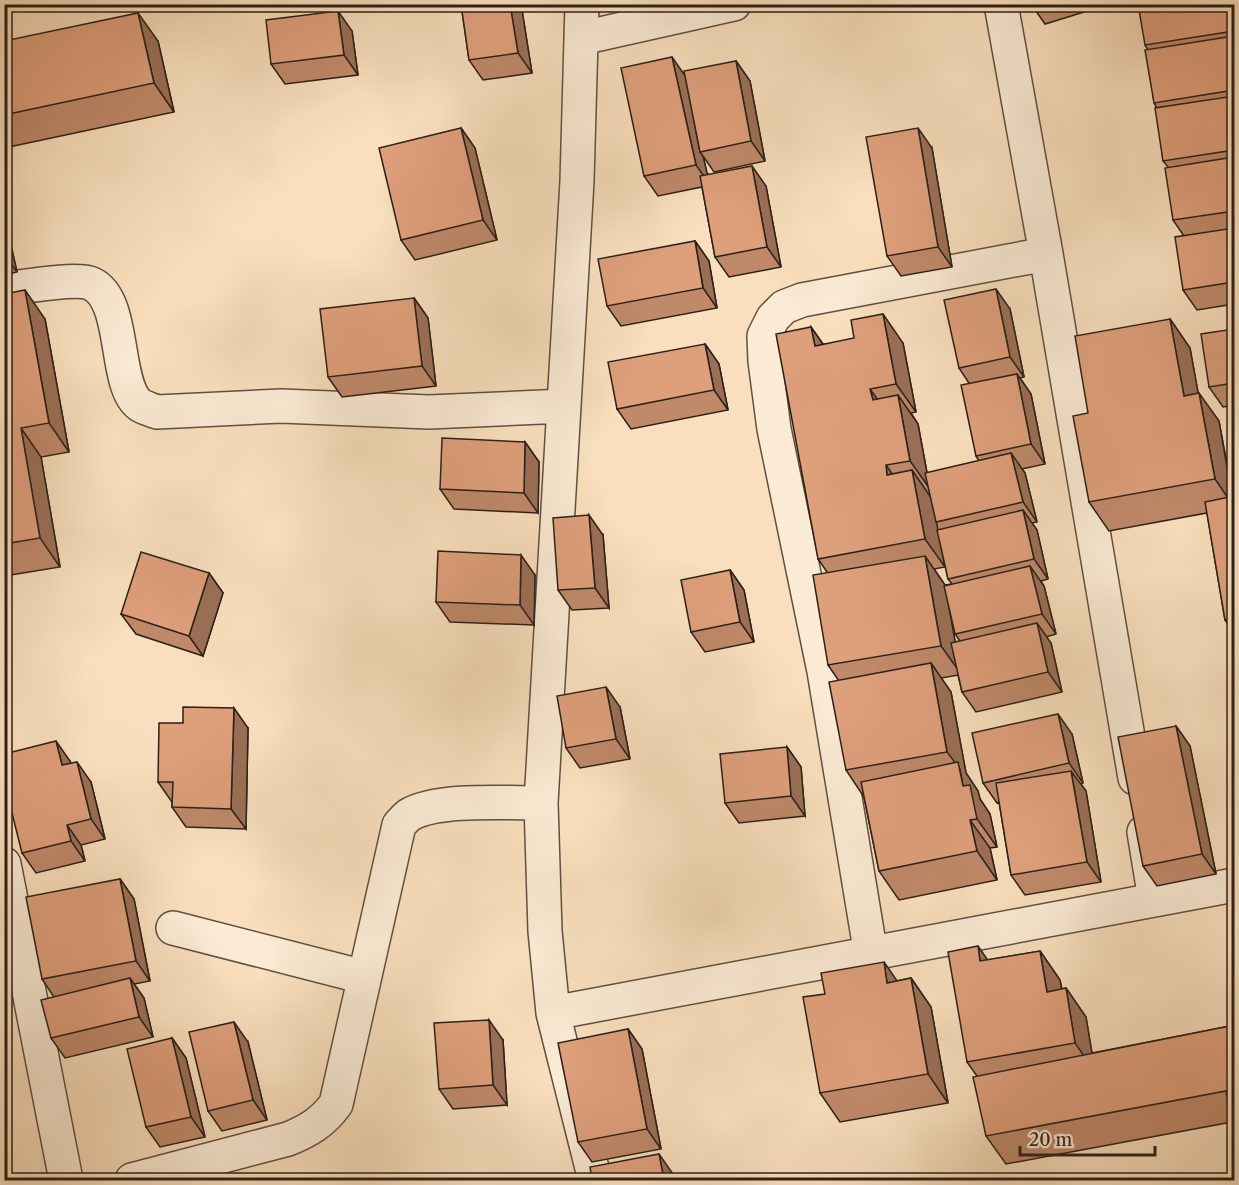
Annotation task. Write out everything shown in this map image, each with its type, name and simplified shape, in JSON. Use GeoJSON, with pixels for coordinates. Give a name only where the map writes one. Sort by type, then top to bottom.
{"type":"FeatureCollection","features":[{"type":"Feature","properties":{"kind":"street"},"geometry":{"type":"LineString","coordinates":[[582,4],[577,181],[541,802],[545,931],[553,1013],[595,1180]]}},
{"type":"Feature","properties":{"kind":"street"},"geometry":{"type":"LineString","coordinates":[[582,38],[734,4]]}},
{"type":"Feature","properties":{"kind":"street"},"geometry":{"type":"LineString","coordinates":[[1001,4],[1046,254],[1155,898]]}},
{"type":"Feature","properties":{"kind":"street"},"geometry":{"type":"LineString","coordinates":[[871,955],[824,671],[774,429],[764,336],[773,318],[784,307],[802,300],[1046,254]]}},
{"type":"Feature","properties":{"kind":"street"},"geometry":{"type":"LineString","coordinates":[[4,289],[72,282],[91,283],[102,292],[112,311],[129,392],[139,405],[157,412],[281,406],[429,412],[564,406]]}},
{"type":"Feature","properties":{"kind":"street"},"geometry":{"type":"LineString","coordinates":[[132,1180],[288,1139],[310,1130],[327,1116],[336,1104],[399,825],[409,816],[437,807],[458,804],[541,802]]}},
{"type":"Feature","properties":{"kind":"street"},"geometry":{"type":"LineString","coordinates":[[4,864],[66,1180]]}},
{"type":"Feature","properties":{"kind":"street"},"geometry":{"type":"LineString","coordinates":[[553,1013],[871,955],[1155,898],[1234,885]]}},
{"type":"Feature","properties":{"kind":"street"},"geometry":{"type":"LineString","coordinates":[[173,928],[364,977]]}},
{"type":"Feature","properties":{"kind":"building"},"geometry":{"type":"Polygon","coordinates":[[[461,4],[510,4],[518,53],[469,60],[461,4]]]}},
{"type":"Feature","properties":{"kind":"building"},"geometry":{"type":"Polygon","coordinates":[[[1138,4],[1234,4],[1234,31],[1145,45],[1138,4]]]}},
{"type":"Feature","properties":{"kind":"building"},"geometry":{"type":"Polygon","coordinates":[[[338,11],[344,55],[271,64],[266,20],[338,11]]]}},
{"type":"Feature","properties":{"kind":"building"},"geometry":{"type":"Polygon","coordinates":[[[138,13],[154,83],[4,115],[4,41],[138,13]]]}},
{"type":"Feature","properties":{"kind":"building"},"geometry":{"type":"Polygon","coordinates":[[[1234,36],[1234,90],[1154,103],[1145,50],[1234,36]]]}},
{"type":"Feature","properties":{"kind":"building"},"geometry":{"type":"Polygon","coordinates":[[[672,57],[696,165],[644,176],[621,68],[672,57]]]}},
{"type":"Feature","properties":{"kind":"building"},"geometry":{"type":"Polygon","coordinates":[[[736,61],[751,141],[700,152],[684,71],[736,61]]]}},
{"type":"Feature","properties":{"kind":"building"},"geometry":{"type":"Polygon","coordinates":[[[1234,96],[1234,150],[1163,161],[1155,108],[1234,96]]]}},
{"type":"Feature","properties":{"kind":"building"},"geometry":{"type":"Polygon","coordinates":[[[461,128],[483,220],[401,240],[379,148],[461,128]]]}},
{"type":"Feature","properties":{"kind":"building"},"geometry":{"type":"Polygon","coordinates":[[[918,128],[938,247],[887,256],[866,137],[918,128]]]}},
{"type":"Feature","properties":{"kind":"building"},"geometry":{"type":"Polygon","coordinates":[[[1234,157],[1234,211],[1173,220],[1165,168],[1234,157]]]}},
{"type":"Feature","properties":{"kind":"building"},"geometry":{"type":"Polygon","coordinates":[[[752,166],[767,247],[715,257],[700,176],[752,166]]]}},
{"type":"Feature","properties":{"kind":"building"},"geometry":{"type":"Polygon","coordinates":[[[1234,228],[1234,282],[1183,290],[1175,237],[1234,228]]]}},
{"type":"Feature","properties":{"kind":"building"},"geometry":{"type":"Polygon","coordinates":[[[695,241],[703,288],[607,306],[598,259],[695,241]]]}},
{"type":"Feature","properties":{"kind":"building"},"geometry":{"type":"Polygon","coordinates":[[[996,289],[1010,357],[959,368],[944,300],[996,289]]]}},
{"type":"Feature","properties":{"kind":"building"},"geometry":{"type":"Polygon","coordinates":[[[25,290],[49,423],[21,428],[40,538],[4,544],[4,294],[25,290]]]}},
{"type":"Feature","properties":{"kind":"building"},"geometry":{"type":"Polygon","coordinates":[[[414,298],[422,366],[328,377],[320,309],[414,298]]]}},
{"type":"Feature","properties":{"kind":"building"},"geometry":{"type":"Polygon","coordinates":[[[883,314],[896,384],[870,389],[873,400],[898,395],[910,461],[886,465],[887,475],[912,470],[925,539],[818,559],[776,334],[811,327],[815,346],[854,338],[851,320],[883,314]]]}},
{"type":"Feature","properties":{"kind":"building"},"geometry":{"type":"Polygon","coordinates":[[[1170,319],[1184,396],[1199,393],[1215,479],[1089,502],[1073,416],[1088,413],[1075,336],[1170,319]]]}},
{"type":"Feature","properties":{"kind":"building"},"geometry":{"type":"Polygon","coordinates":[[[1234,329],[1234,383],[1209,387],[1201,334],[1234,329]]]}},
{"type":"Feature","properties":{"kind":"building"},"geometry":{"type":"Polygon","coordinates":[[[705,344],[714,390],[617,409],[608,362],[705,344]]]}},
{"type":"Feature","properties":{"kind":"building"},"geometry":{"type":"Polygon","coordinates":[[[1017,374],[1031,444],[976,456],[961,385],[1017,374]]]}},
{"type":"Feature","properties":{"kind":"building"},"geometry":{"type":"Polygon","coordinates":[[[442,438],[525,442],[524,493],[440,489],[442,438]]]}},
{"type":"Feature","properties":{"kind":"building"},"geometry":{"type":"Polygon","coordinates":[[[1011,453],[1023,502],[936,522],[925,473],[1011,453]]]}},
{"type":"Feature","properties":{"kind":"building"},"geometry":{"type":"Polygon","coordinates":[[[1234,496],[1234,618],[1225,620],[1205,502],[1234,496]]]}},
{"type":"Feature","properties":{"kind":"building"},"geometry":{"type":"Polygon","coordinates":[[[1023,510],[1034,559],[948,579],[937,530],[1023,510]]]}},
{"type":"Feature","properties":{"kind":"building"},"geometry":{"type":"Polygon","coordinates":[[[589,515],[595,588],[558,590],[553,518],[589,515]]]}},
{"type":"Feature","properties":{"kind":"building"},"geometry":{"type":"Polygon","coordinates":[[[438,551],[521,555],[520,605],[436,602],[438,551]]]}},
{"type":"Feature","properties":{"kind":"building"},"geometry":{"type":"Polygon","coordinates":[[[141,552],[209,573],[189,636],[121,614],[141,552]]]}},
{"type":"Feature","properties":{"kind":"building"},"geometry":{"type":"Polygon","coordinates":[[[925,556],[941,646],[828,665],[813,575],[925,556]]]}},
{"type":"Feature","properties":{"kind":"building"},"geometry":{"type":"Polygon","coordinates":[[[1030,566],[1042,614],[955,634],[944,586],[1030,566]]]}},
{"type":"Feature","properties":{"kind":"building"},"geometry":{"type":"Polygon","coordinates":[[[730,570],[740,622],[691,632],[681,580],[730,570]]]}},
{"type":"Feature","properties":{"kind":"building"},"geometry":{"type":"Polygon","coordinates":[[[1037,623],[1048,672],[962,692],[951,643],[1037,623]]]}},
{"type":"Feature","properties":{"kind":"building"},"geometry":{"type":"Polygon","coordinates":[[[931,663],[947,752],[846,770],[829,682],[931,663]]]}},
{"type":"Feature","properties":{"kind":"building"},"geometry":{"type":"Polygon","coordinates":[[[606,687],[616,739],[566,748],[557,696],[606,687]]]}},
{"type":"Feature","properties":{"kind":"building"},"geometry":{"type":"Polygon","coordinates":[[[183,707],[234,708],[231,809],[172,807],[173,782],[158,782],[159,723],[183,723],[183,707]]]}},
{"type":"Feature","properties":{"kind":"building"},"geometry":{"type":"Polygon","coordinates":[[[1058,714],[1069,763],[983,783],[972,733],[1058,714]]]}},
{"type":"Feature","properties":{"kind":"building"},"geometry":{"type":"Polygon","coordinates":[[[1176,726],[1202,854],[1143,866],[1118,737],[1176,726]]]}},
{"type":"Feature","properties":{"kind":"building"},"geometry":{"type":"Polygon","coordinates":[[[56,741],[62,765],[77,762],[91,819],[67,825],[71,841],[22,853],[4,781],[4,754],[56,741]]]}},
{"type":"Feature","properties":{"kind":"building"},"geometry":{"type":"Polygon","coordinates":[[[787,747],[791,796],[725,803],[720,754],[787,747]]]}},
{"type":"Feature","properties":{"kind":"building"},"geometry":{"type":"Polygon","coordinates":[[[958,762],[963,786],[970,785],[977,819],[970,820],[977,851],[879,871],[861,782],[958,762]]]}},
{"type":"Feature","properties":{"kind":"building"},"geometry":{"type":"Polygon","coordinates":[[[1071,771],[1087,862],[1011,875],[996,783],[1071,771]]]}},
{"type":"Feature","properties":{"kind":"building"},"geometry":{"type":"Polygon","coordinates":[[[120,879],[136,961],[42,979],[26,897],[120,879]]]}},
{"type":"Feature","properties":{"kind":"building"},"geometry":{"type":"Polygon","coordinates":[[[978,946],[980,961],[1040,951],[1047,992],[1066,988],[1075,1043],[967,1062],[948,952],[978,946]]]}},
{"type":"Feature","properties":{"kind":"building"},"geometry":{"type":"Polygon","coordinates":[[[884,962],[887,983],[911,978],[928,1074],[820,1093],[803,997],[825,994],[821,973],[884,962]]]}},
{"type":"Feature","properties":{"kind":"building"},"geometry":{"type":"Polygon","coordinates":[[[130,978],[139,1017],[51,1038],[41,1000],[130,978]]]}},
{"type":"Feature","properties":{"kind":"building"},"geometry":{"type":"Polygon","coordinates":[[[489,1020],[493,1085],[439,1089],[434,1023],[489,1020]]]}},
{"type":"Feature","properties":{"kind":"building"},"geometry":{"type":"Polygon","coordinates":[[[234,1022],[253,1100],[208,1111],[189,1032],[234,1022]]]}},
{"type":"Feature","properties":{"kind":"building"},"geometry":{"type":"Polygon","coordinates":[[[1230,1026],[1234,1048],[1234,1138],[1226,1091],[986,1136],[973,1077],[1230,1026]]]}},
{"type":"Feature","properties":{"kind":"building"},"geometry":{"type":"Polygon","coordinates":[[[628,1029],[647,1129],[578,1142],[558,1043],[628,1029]]]}},
{"type":"Feature","properties":{"kind":"building"},"geometry":{"type":"Polygon","coordinates":[[[172,1038],[191,1117],[146,1127],[127,1049],[172,1038]]]}},
{"type":"Feature","properties":{"kind":"building"},"geometry":{"type":"Polygon","coordinates":[[[659,1154],[664,1180],[592,1180],[590,1167],[659,1154]]]}}]}
